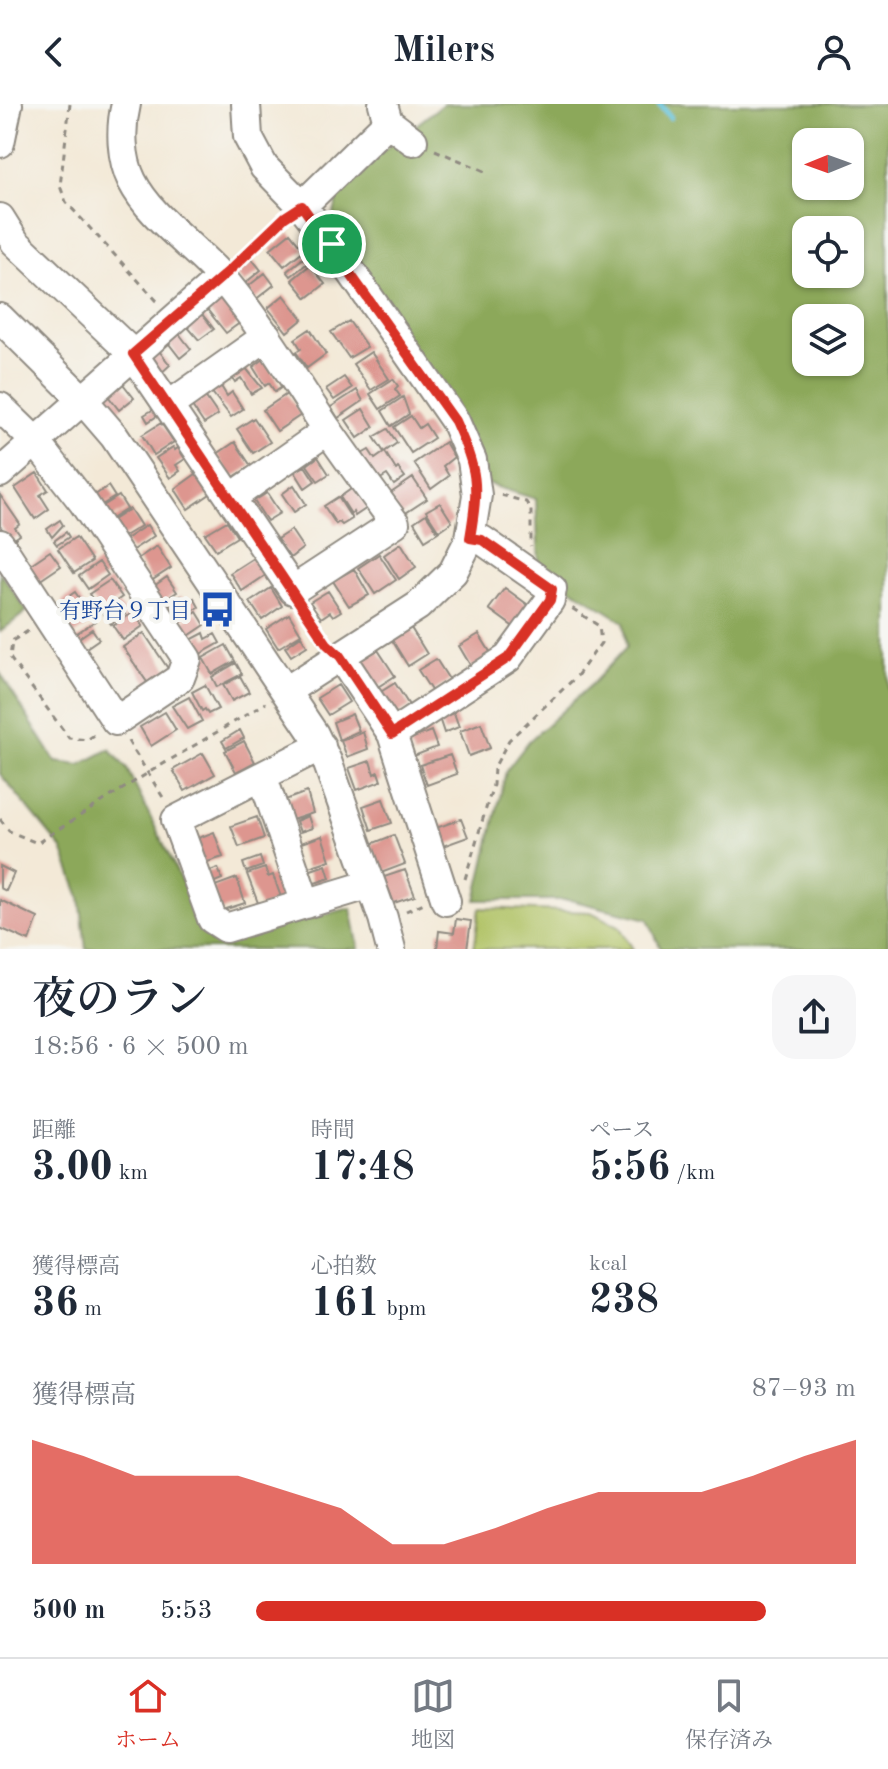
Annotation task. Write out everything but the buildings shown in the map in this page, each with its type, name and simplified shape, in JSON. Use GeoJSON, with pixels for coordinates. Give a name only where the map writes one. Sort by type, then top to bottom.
{"type":"FeatureCollection","features":[{"type":"Feature","properties":{"kind":"street"},"geometry":{"type":"LineString","coordinates":[[0,143],[8,104]]}},
{"type":"Feature","properties":{"kind":"street"},"geometry":{"type":"LineString","coordinates":[[0,218],[15,242],[133,354],[293,590],[395,523],[328,430],[267,336],[222,277],[143,199],[131,180],[124,154],[125,104]]}},
{"type":"Feature","properties":{"kind":"street"},"geometry":{"type":"LineString","coordinates":[[246,104],[248,137],[264,167],[302,206],[455,421],[472,460],[476,490],[470,538],[453,572],[418,606],[279,695]]}},
{"type":"Feature","properties":{"kind":"street"},"geometry":{"type":"LineString","coordinates":[[302,206],[385,113],[413,141]]}},
{"type":"Feature","properties":{"kind":"street"},"geometry":{"type":"LineString","coordinates":[[0,473],[222,277]]}},
{"type":"Feature","properties":{"kind":"street"},"geometry":{"type":"LineString","coordinates":[[0,318],[83,400],[114,436],[279,695],[321,746],[383,918],[391,949]]}},
{"type":"Feature","properties":{"kind":"street"},"geometry":{"type":"LineString","coordinates":[[168,406],[267,336]]}},
{"type":"Feature","properties":{"kind":"street"},"geometry":{"type":"LineString","coordinates":[[0,407],[36,442],[83,502],[187,659],[180,678],[116,721],[0,544]]}},
{"type":"Feature","properties":{"kind":"street"},"geometry":{"type":"LineString","coordinates":[[231,498],[328,430]]}},
{"type":"Feature","properties":{"kind":"street"},"geometry":{"type":"LineString","coordinates":[[392,734],[508,658],[551,595],[552,589],[514,562],[482,540],[470,538]]}},
{"type":"Feature","properties":{"kind":"street"},"geometry":{"type":"LineString","coordinates":[[340,656],[392,734],[445,897]]}},
{"type":"Feature","properties":{"kind":"street"},"geometry":{"type":"LineString","coordinates":[[321,746],[176,820],[212,919],[226,928],[371,884]]}},
{"type":"Feature","properties":{"kind":"street"},"geometry":{"type":"LineString","coordinates":[[263,778],[306,904]]}},
{"type":"Feature","properties":{"kind":"path"},"geometry":{"type":"LineString","coordinates":[[70,104],[60,186],[66,202],[174,319]]}},
{"type":"Feature","properties":{"kind":"path"},"geometry":{"type":"LineString","coordinates":[[413,141],[487,172]]}},
{"type":"Feature","properties":{"kind":"path"},"geometry":{"type":"LineString","coordinates":[[222,277],[285,217],[302,206]]}},
{"type":"Feature","properties":{"kind":"path"},"geometry":{"type":"LineString","coordinates":[[476,490],[526,502],[531,510],[532,544]]}},
{"type":"Feature","properties":{"kind":"path"},"geometry":{"type":"LineString","coordinates":[[293,590],[327,644],[340,656]]}},
{"type":"Feature","properties":{"kind":"path"},"geometry":{"type":"LineString","coordinates":[[383,918],[445,897],[466,878],[493,785],[494,768],[509,740],[577,676],[601,643],[599,626],[551,595]]}},
{"type":"Feature","properties":{"kind":"path"},"geometry":{"type":"LineString","coordinates":[[49,619],[12,641],[10,658],[69,738],[87,740],[116,721],[176,820]]}},
{"type":"Feature","properties":{"kind":"path"},"geometry":{"type":"LineString","coordinates":[[0,819],[9,831],[37,843],[279,695]]}},
{"type":"Feature","properties":{"kind":"green space"},"geometry":{"type":"Polygon","coordinates":[[[443,104],[888,104],[888,949],[661,949],[648,919],[570,900],[476,900],[506,771],[529,741],[592,684],[627,647],[624,622],[539,568],[536,499],[487,484],[332,222],[341,184],[443,104]]]}},
{"type":"Feature","properties":{"kind":"green space"},"geometry":{"type":"Polygon","coordinates":[[[0,572],[27,611],[0,632],[0,572]]]}},
{"type":"Feature","properties":{"kind":"green space"},"geometry":{"type":"Polygon","coordinates":[[[0,673],[56,762],[80,765],[110,749],[127,769],[211,942],[351,908],[359,949],[86,949],[80,897],[62,849],[0,774],[0,673]]]}},
{"type":"Feature","properties":{"kind":"green space"},"geometry":{"type":"Polygon","coordinates":[[[480,908],[591,912],[619,926],[633,949],[474,949],[480,908]]]}},
{"type":"Feature","properties":{"kind":"waterway"},"geometry":{"type":"LineString","coordinates":[[659,104],[670,117]]}},
{"type":"Feature","properties":{"kind":"place","name":"有野台９丁目"},"geometry":{"type":"Point","coordinates":[217,610]}},
{"type":"Feature","properties":{"kind":"route"},"geometry":{"type":"LineString","coordinates":[[302,206],[332,244],[455,421],[472,460],[477,495],[470,538],[482,540],[552,589],[550,600],[508,658],[392,734],[340,656],[327,644],[133,354],[230,270],[285,217],[302,206]]}}]}
